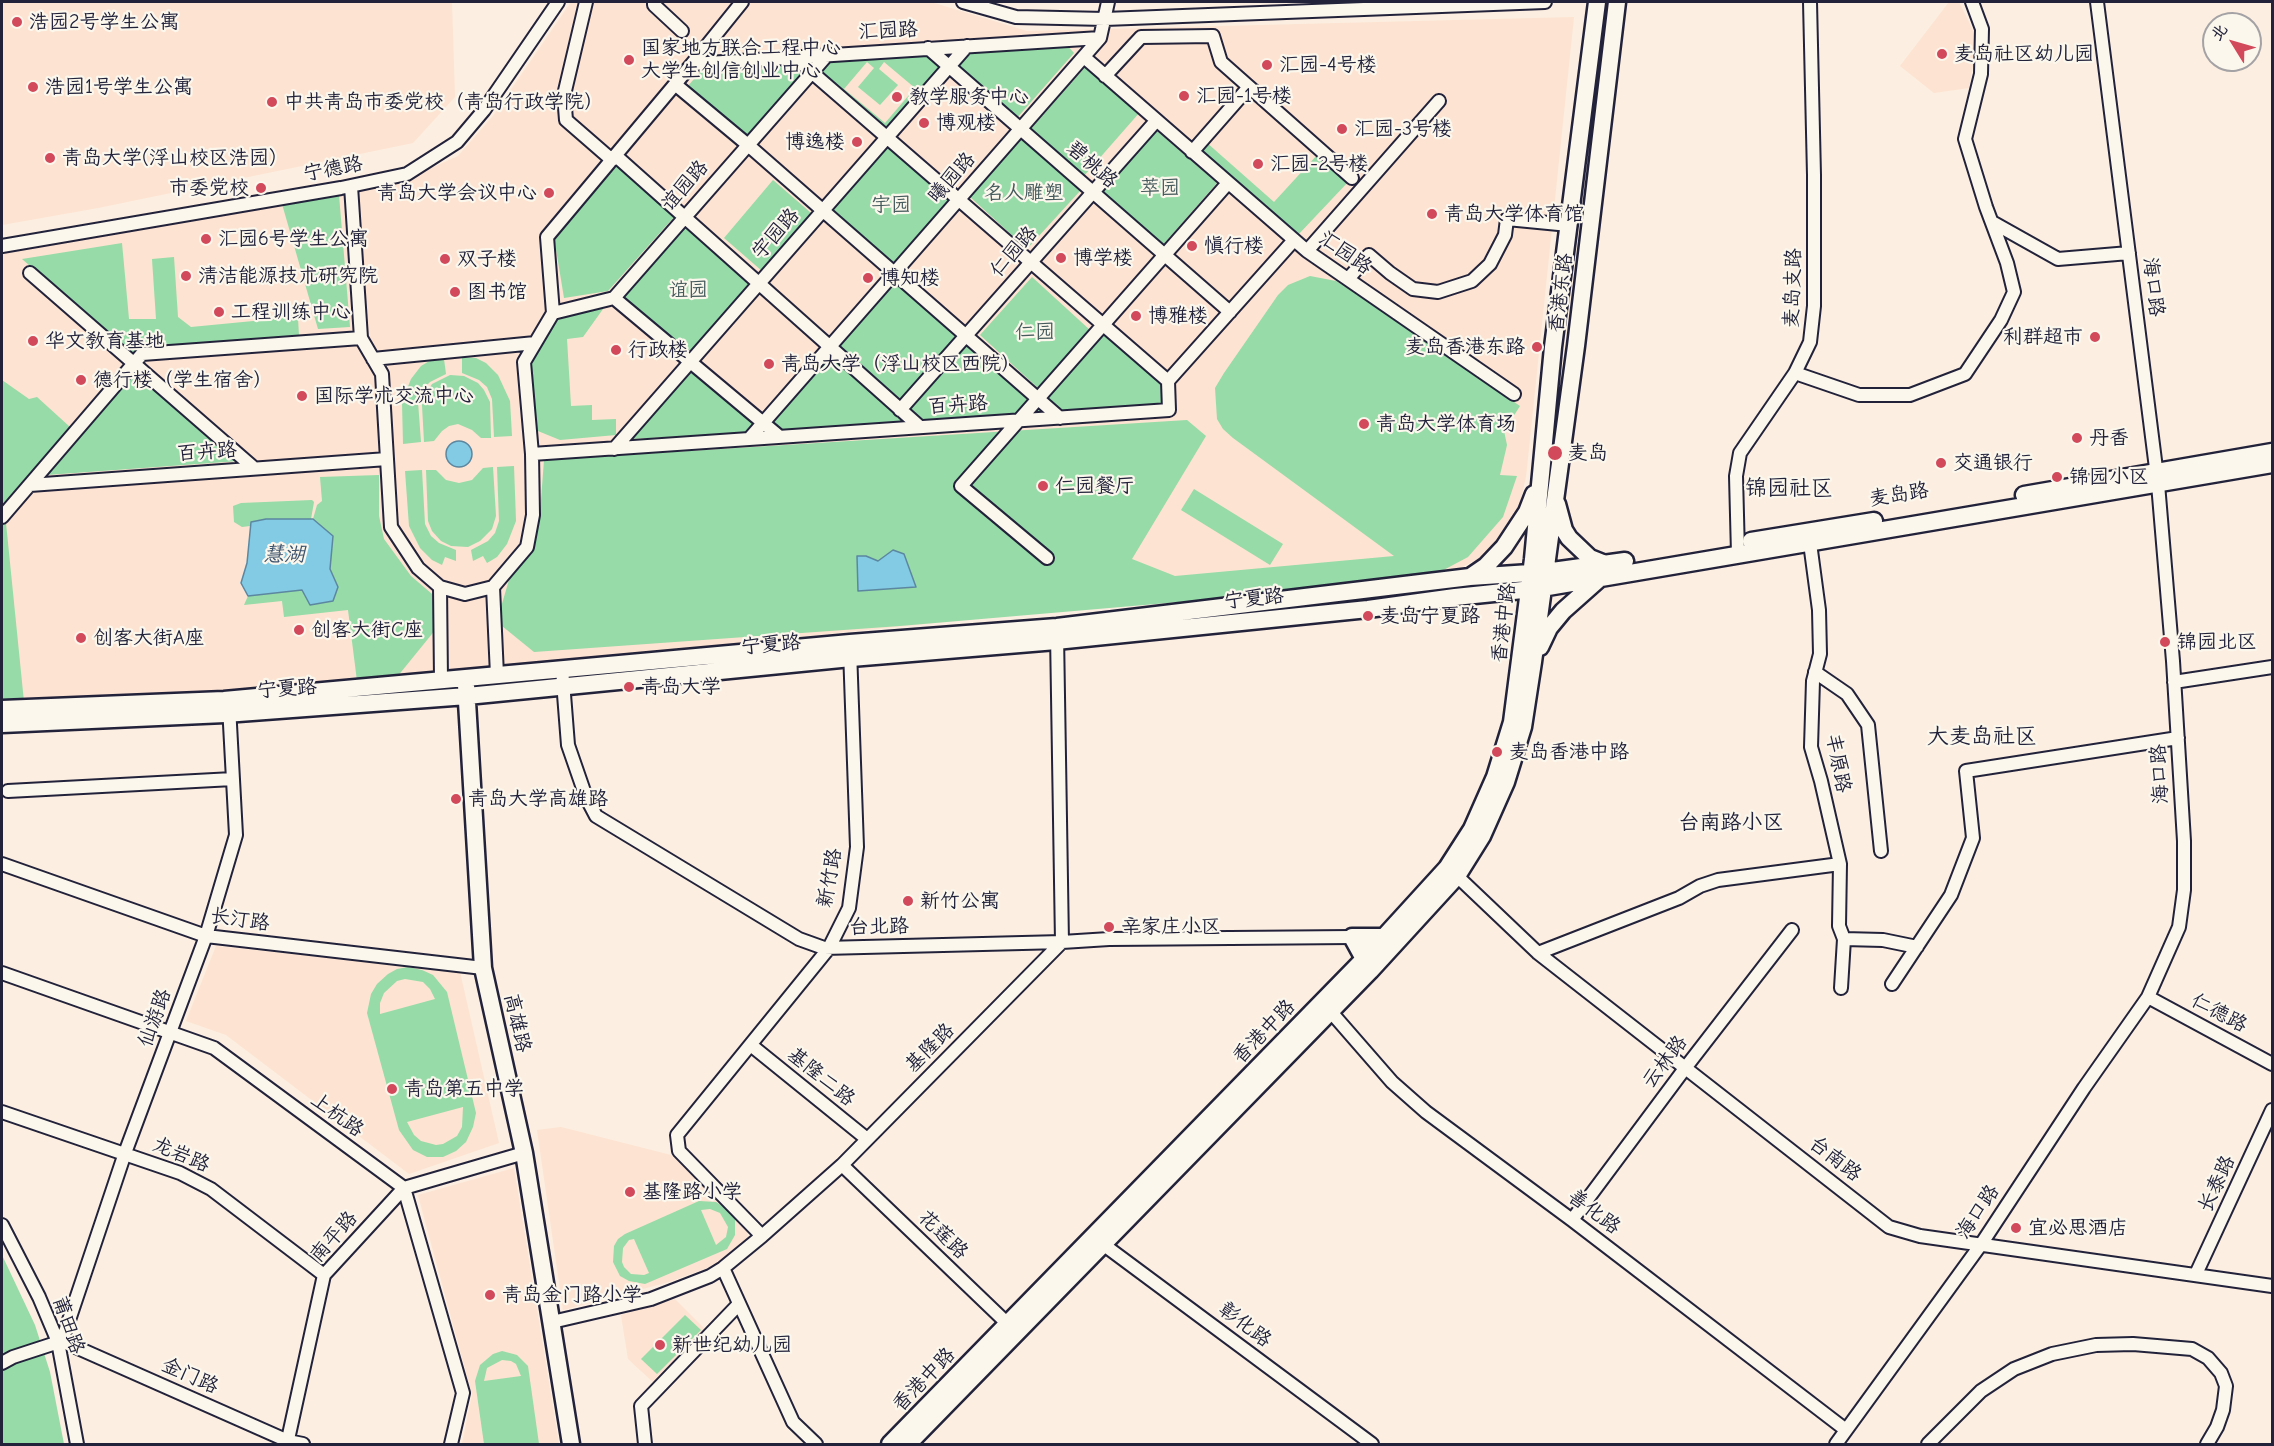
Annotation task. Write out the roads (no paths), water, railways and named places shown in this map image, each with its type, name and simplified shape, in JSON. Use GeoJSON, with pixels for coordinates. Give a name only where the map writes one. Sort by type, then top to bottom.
{"type":"FeatureCollection","features":[{"type":"Feature","properties":{"kind":"main road","name":"香港东路"},"geometry":{"type":"LineString","coordinates":[[1537,581],[1540,480],[1553,347],[1597,2]]}},
{"type":"Feature","properties":{"kind":"main road","name":"香港东路"},"geometry":{"type":"LineString","coordinates":[[1537,581],[1556,501],[1617,2]]}},
{"type":"Feature","properties":{"kind":"main road","name":"麦岛路"},"geometry":{"type":"LineString","coordinates":[[1737,549],[1810,543],[2157,478],[2272,452]]}},
{"type":"Feature","properties":{"kind":"main road","name":"麦岛路"},"geometry":{"type":"LineString","coordinates":[[1537,581],[2157,478],[2272,464]]}},
{"type":"Feature","properties":{"kind":"main road"},"geometry":{"type":"LineString","coordinates":[[1470,577],[1486,566],[1504,547],[1527,512],[1540,480]]}},
{"type":"Feature","properties":{"kind":"main road"},"geometry":{"type":"LineString","coordinates":[[1533,662],[1556,619],[1604,571],[1569,538],[1564,530],[1556,501]]}},
{"type":"Feature","properties":{"kind":"main road","name":"宁夏路"},"geometry":{"type":"LineString","coordinates":[[1057,634],[1470,577],[1537,581]]}},
{"type":"Feature","properties":{"kind":"main road","name":"宁夏路"},"geometry":{"type":"LineString","coordinates":[[2,710],[229,707],[441,679],[850,651],[1368,609],[1537,581]]}},
{"type":"Feature","properties":{"kind":"main road","name":"香港中路"},"geometry":{"type":"LineString","coordinates":[[890,1444],[1012,1329],[1392,938],[1457,876],[1482,836],[1506,782],[1523,727],[1533,662],[1537,581]]}},
{"type":"Feature","properties":{"kind":"main road","name":"香港中路"},"geometry":{"type":"LineString","coordinates":[[1392,938],[1447,868],[1472,829],[1495,777],[1512,722],[1537,581]]}},
{"type":"Feature","properties":{"kind":"main road","name":"宁夏路"},"geometry":{"type":"LineString","coordinates":[[2,724],[229,707],[467,696],[562,688],[850,651]]}},
{"type":"Feature","properties":{"kind":"main road","name":"高雄路"},"geometry":{"type":"LineString","coordinates":[[465,678],[483,968],[524,1154],[571,1444]]}},
{"type":"Feature","properties":{"kind":"main road"},"geometry":{"type":"LineString","coordinates":[[1367,965],[1352,937],[1392,938]]}},
{"type":"Feature","properties":{"kind":"main road","name":"香港中路"},"geometry":{"type":"LineString","coordinates":[[1099,1241],[1331,1012],[1367,965]]}},
{"type":"Feature","properties":{"kind":"main road","name":"香港中路"},"geometry":{"type":"LineString","coordinates":[[908,1444],[1012,1329]]}},
{"type":"Feature","properties":{"kind":"street","name":"宁德路"},"geometry":{"type":"LineString","coordinates":[[2,246],[351,186],[406,174],[457,142],[484,110],[558,2]]}},
{"type":"Feature","properties":{"kind":"street"},"geometry":{"type":"LineString","coordinates":[[586,2],[564,95],[566,120],[684,216],[920,428]]}},
{"type":"Feature","properties":{"kind":"street"},"geometry":{"type":"LineString","coordinates":[[654,2],[654,5],[682,31]]}},
{"type":"Feature","properties":{"kind":"street"},"geometry":{"type":"LineString","coordinates":[[351,186],[361,338],[382,374],[391,527],[418,568],[440,587],[465,594],[493,587],[527,547],[533,515],[532,454],[524,362],[553,313],[547,237],[676,85],[742,2]]}},
{"type":"Feature","properties":{"kind":"street"},"geometry":{"type":"LineString","coordinates":[[963,2],[1016,16],[1105,19],[1545,2]]}},
{"type":"Feature","properties":{"kind":"street","name":"曦园路"},"geometry":{"type":"LineString","coordinates":[[749,439],[1100,38],[1108,2]]}},
{"type":"Feature","properties":{"kind":"street","name":"麦岛支路"},"geometry":{"type":"LineString","coordinates":[[1737,549],[1736,476],[1740,453],[1795,372],[1810,342],[1814,306],[1814,175],[1810,2]]}},
{"type":"Feature","properties":{"kind":"street"},"geometry":{"type":"LineString","coordinates":[[1795,372],[1859,395],[1910,395],[1965,374],[2001,320],[2014,292],[2007,263],[1965,140],[1981,74],[1982,29],[1972,2]]}},
{"type":"Feature","properties":{"kind":"street","name":"海口路"},"geometry":{"type":"LineString","coordinates":[[1836,1444],[1982,1244],[2084,1088],[2148,997],[2179,927],[2184,890],[2184,841],[2174,682],[2157,478],[2097,2]]}},
{"type":"Feature","properties":{"kind":"street"},"geometry":{"type":"LineString","coordinates":[[1106,76],[1141,37],[1213,36],[1221,62],[1352,178]]}},
{"type":"Feature","properties":{"kind":"street","name":"汇园路"},"geometry":{"type":"LineString","coordinates":[[692,64],[1100,38]]}},
{"type":"Feature","properties":{"kind":"street","name":"宇园路"},"geometry":{"type":"LineString","coordinates":[[614,449],[967,46]]}},
{"type":"Feature","properties":{"kind":"street","name":"碧桃路"},"geometry":{"type":"LineString","coordinates":[[928,48],[1230,312]]}},
{"type":"Feature","properties":{"kind":"street","name":"谊园路"},"geometry":{"type":"LineString","coordinates":[[614,298],[828,54]]}},
{"type":"Feature","properties":{"kind":"street"},"geometry":{"type":"LineString","coordinates":[[793,56],[1168,381],[1294,240]]}},
{"type":"Feature","properties":{"kind":"street","name":"汇园路"},"geometry":{"type":"LineString","coordinates":[[1084,57],[1307,251],[1514,394]]}},
{"type":"Feature","properties":{"kind":"street"},"geometry":{"type":"LineString","coordinates":[[676,85],[823,210],[1060,418]]}},
{"type":"Feature","properties":{"kind":"street"},"geometry":{"type":"LineString","coordinates":[[1192,152],[1249,87]]}},
{"type":"Feature","properties":{"kind":"street"},"geometry":{"type":"LineString","coordinates":[[1307,251],[1439,101]]}},
{"type":"Feature","properties":{"kind":"street","name":"仁园路"},"geometry":{"type":"LineString","coordinates":[[900,410],[1156,121]]}},
{"type":"Feature","properties":{"kind":"street"},"geometry":{"type":"LineString","coordinates":[[1047,558],[961,486],[1228,183]]}},
{"type":"Feature","properties":{"kind":"street"},"geometry":{"type":"LineString","coordinates":[[1348,279],[1369,255],[1390,273],[1413,288],[1438,292],[1472,281],[1490,264],[1505,235],[1507,219],[1569,225]]}},
{"type":"Feature","properties":{"kind":"street"},"geometry":{"type":"LineString","coordinates":[[1992,222],[2058,259],[2129,252]]}},
{"type":"Feature","properties":{"kind":"street"},"geometry":{"type":"LineString","coordinates":[[30,273],[254,468]]}},
{"type":"Feature","properties":{"kind":"street"},"geometry":{"type":"LineString","coordinates":[[553,313],[614,298],[780,437]]}},
{"type":"Feature","properties":{"kind":"street"},"geometry":{"type":"LineString","coordinates":[[2,517],[142,354],[361,338]]}},
{"type":"Feature","properties":{"kind":"street"},"geometry":{"type":"LineString","coordinates":[[373,359],[535,343]]}},
{"type":"Feature","properties":{"kind":"street","name":"百卉路"},"geometry":{"type":"LineString","coordinates":[[532,454],[1169,410],[1168,381]]}},
{"type":"Feature","properties":{"kind":"street","name":"百卉路"},"geometry":{"type":"LineString","coordinates":[[30,485],[387,459]]}},
{"type":"Feature","properties":{"kind":"street","name":"丰原路"},"geometry":{"type":"LineString","coordinates":[[1810,543],[1819,610],[1820,654],[1813,681],[1811,747],[1840,864],[1839,926],[1844,939],[1841,988]]}},
{"type":"Feature","properties":{"kind":"street"},"geometry":{"type":"LineString","coordinates":[[440,587],[441,679]]}},
{"type":"Feature","properties":{"kind":"street"},"geometry":{"type":"LineString","coordinates":[[493,587],[497,675]]}},
{"type":"Feature","properties":{"kind":"street"},"geometry":{"type":"LineString","coordinates":[[1057,634],[1062,942]]}},
{"type":"Feature","properties":{"kind":"street","name":"新竹路"},"geometry":{"type":"LineString","coordinates":[[762,1236],[679,1150],[677,1135],[752,1046],[829,948],[849,908],[857,847],[850,651]]}},
{"type":"Feature","properties":{"kind":"street"},"geometry":{"type":"LineString","coordinates":[[2174,682],[2272,667]]}},
{"type":"Feature","properties":{"kind":"street","name":"台北路"},"geometry":{"type":"LineString","coordinates":[[562,669],[568,745],[586,797],[596,816],[799,939],[829,948],[1110,939],[1352,937]]}},
{"type":"Feature","properties":{"kind":"street"},"geometry":{"type":"LineString","coordinates":[[1815,672],[1847,694],[1869,725],[1881,851]]}},
{"type":"Feature","properties":{"kind":"street","name":"仙游路"},"geometry":{"type":"LineString","coordinates":[[60,1342],[125,1153],[206,936],[236,835],[229,707]]}},
{"type":"Feature","properties":{"kind":"street"},"geometry":{"type":"LineString","coordinates":[[1892,984],[1951,895],[1973,838],[1966,771],[2178,738]]}},
{"type":"Feature","properties":{"kind":"street"},"geometry":{"type":"LineString","coordinates":[[8,791],[233,779]]}},
{"type":"Feature","properties":{"kind":"street","name":"长汀路"},"geometry":{"type":"LineString","coordinates":[[2,864],[206,936],[483,968]]}},
{"type":"Feature","properties":{"kind":"street"},"geometry":{"type":"LineString","coordinates":[[1538,953],[1679,898],[1700,886],[1718,880],[1840,864]]}},
{"type":"Feature","properties":{"kind":"street","name":"台南路"},"geometry":{"type":"LineString","coordinates":[[1457,876],[1538,953],[1889,1227],[1920,1236],[2272,1286]]}},
{"type":"Feature","properties":{"kind":"street","name":"云林路"},"geometry":{"type":"LineString","coordinates":[[1572,1220],[1792,930]]}},
{"type":"Feature","properties":{"kind":"street"},"geometry":{"type":"LineString","coordinates":[[1844,939],[1883,940],[1917,946]]}},
{"type":"Feature","properties":{"kind":"street","name":"基隆路"},"geometry":{"type":"LineString","coordinates":[[552,1322],[651,1299],[710,1276],[723,1268],[842,1165],[1062,942]]}},
{"type":"Feature","properties":{"kind":"street","name":"上杭路"},"geometry":{"type":"LineString","coordinates":[[2,973],[214,1048],[404,1188]]}},
{"type":"Feature","properties":{"kind":"street","name":"仁德路"},"geometry":{"type":"LineString","coordinates":[[2148,997],[2272,1064]]}},
{"type":"Feature","properties":{"kind":"street","name":"善化路"},"geometry":{"type":"LineString","coordinates":[[1331,1012],[1392,1082],[1426,1112],[1572,1220],[1846,1430]]}},
{"type":"Feature","properties":{"kind":"street","name":"基隆二路"},"geometry":{"type":"LineString","coordinates":[[752,1046],[867,1139]]}},
{"type":"Feature","properties":{"kind":"street","name":"长泰路"},"geometry":{"type":"LineString","coordinates":[[2196,1274],[2272,1110]]}},
{"type":"Feature","properties":{"kind":"street","name":"龙岩路"},"geometry":{"type":"LineString","coordinates":[[2,1112],[180,1173],[211,1189],[324,1275]]}},
{"type":"Feature","properties":{"kind":"street"},"geometry":{"type":"LineString","coordinates":[[451,1444],[463,1393],[404,1188],[524,1154]]}},
{"type":"Feature","properties":{"kind":"street","name":"花莲路"},"geometry":{"type":"LineString","coordinates":[[842,1165],[1012,1329]]}},
{"type":"Feature","properties":{"kind":"street","name":"南平路"},"geometry":{"type":"LineString","coordinates":[[288,1443],[324,1275],[404,1188]]}},
{"type":"Feature","properties":{"kind":"street","name":"莆田路"},"geometry":{"type":"LineString","coordinates":[[2,1225],[60,1342],[77,1444]]}},
{"type":"Feature","properties":{"kind":"street","name":"彰化路"},"geometry":{"type":"LineString","coordinates":[[1099,1241],[1372,1444]]}},
{"type":"Feature","properties":{"kind":"street"},"geometry":{"type":"LineString","coordinates":[[723,1268],[793,1422],[816,1444]]}},
{"type":"Feature","properties":{"kind":"street"},"geometry":{"type":"LineString","coordinates":[[645,1444],[641,1406],[739,1304]]}},
{"type":"Feature","properties":{"kind":"street"},"geometry":{"type":"LineString","coordinates":[[2,1363],[13,1357],[60,1342]]}},
{"type":"Feature","properties":{"kind":"street","name":"金门路"},"geometry":{"type":"LineString","coordinates":[[60,1342],[288,1443],[303,1444]]}},
{"type":"Feature","properties":{"kind":"street"},"geometry":{"type":"LineString","coordinates":[[1928,1444],[1981,1391],[2014,1369],[2052,1354],[2096,1345],[2133,1344],[2192,1349],[2208,1358],[2222,1373],[2226,1386],[2223,1410],[2217,1427],[2207,1444]]}},
{"type":"Feature","properties":{"kind":"water"},"geometry":{"type":"Polygon","coordinates":[[[459,441],[468,445],[472,454],[468,463],[459,467],[450,463],[446,454],[450,445],[459,441]]]}},
{"type":"Feature","properties":{"kind":"water","name":"慧湖"},"geometry":{"type":"Polygon","coordinates":[[[266,519],[313,519],[333,536],[330,569],[338,587],[333,601],[310,605],[302,590],[248,596],[241,583],[247,563],[251,522],[266,519]]]}},
{"type":"Feature","properties":{"kind":"water"},"geometry":{"type":"Polygon","coordinates":[[[893,550],[904,554],[916,587],[858,591],[857,556],[866,556],[878,561],[893,550]]]}},
{"type":"Feature","properties":{"kind":"place","name":"浩园2号学生公寓"},"geometry":{"type":"Point","coordinates":[17,22]}},
{"type":"Feature","properties":{"kind":"place","name":"麦岛社区幼儿园"},"geometry":{"type":"Point","coordinates":[1942,54]}},
{"type":"Feature","properties":{"kind":"place","name":"国家地方联合工程中心 大学生创信创业中心"},"geometry":{"type":"Point","coordinates":[629,60]}},
{"type":"Feature","properties":{"kind":"place","name":"汇园-4号楼"},"geometry":{"type":"Point","coordinates":[1267,65]}},
{"type":"Feature","properties":{"kind":"place","name":"浩园1号学生公寓"},"geometry":{"type":"Point","coordinates":[33,87]}},
{"type":"Feature","properties":{"kind":"place","name":"汇园-1号楼"},"geometry":{"type":"Point","coordinates":[1184,96]}},
{"type":"Feature","properties":{"kind":"place","name":"教学服务中心"},"geometry":{"type":"Point","coordinates":[897,97]}},
{"type":"Feature","properties":{"kind":"place","name":"中共青岛市委党校（青岛行政学院）"},"geometry":{"type":"Point","coordinates":[272,102]}},
{"type":"Feature","properties":{"kind":"place","name":"博观楼"},"geometry":{"type":"Point","coordinates":[924,123]}},
{"type":"Feature","properties":{"kind":"place","name":"汇园-3号楼"},"geometry":{"type":"Point","coordinates":[1342,129]}},
{"type":"Feature","properties":{"kind":"place","name":"博逸楼"},"geometry":{"type":"Point","coordinates":[857,142]}},
{"type":"Feature","properties":{"kind":"place","name":"青岛大学(浮山校区浩园)"},"geometry":{"type":"Point","coordinates":[50,158]}},
{"type":"Feature","properties":{"kind":"place","name":"汇园-2号楼"},"geometry":{"type":"Point","coordinates":[1258,164]}},
{"type":"Feature","properties":{"kind":"place","name":"市委党校"},"geometry":{"type":"Point","coordinates":[261,188]}},
{"type":"Feature","properties":{"kind":"place","name":"青岛大学会议中心"},"geometry":{"type":"Point","coordinates":[549,193]}},
{"type":"Feature","properties":{"kind":"place","name":"青岛大学体育馆"},"geometry":{"type":"Point","coordinates":[1432,214]}},
{"type":"Feature","properties":{"kind":"place","name":"汇园6号学生公寓"},"geometry":{"type":"Point","coordinates":[206,239]}},
{"type":"Feature","properties":{"kind":"place","name":"慎行楼"},"geometry":{"type":"Point","coordinates":[1192,246]}},
{"type":"Feature","properties":{"kind":"place","name":"博学楼"},"geometry":{"type":"Point","coordinates":[1061,258]}},
{"type":"Feature","properties":{"kind":"place","name":"双子楼"},"geometry":{"type":"Point","coordinates":[445,259]}},
{"type":"Feature","properties":{"kind":"place","name":"清洁能源技术研究院"},"geometry":{"type":"Point","coordinates":[186,276]}},
{"type":"Feature","properties":{"kind":"place","name":"博知楼"},"geometry":{"type":"Point","coordinates":[868,278]}},
{"type":"Feature","properties":{"kind":"place","name":"图书馆"},"geometry":{"type":"Point","coordinates":[455,292]}},
{"type":"Feature","properties":{"kind":"place","name":"工程训练中心"},"geometry":{"type":"Point","coordinates":[219,312]}},
{"type":"Feature","properties":{"kind":"place","name":"博雅楼"},"geometry":{"type":"Point","coordinates":[1136,316]}},
{"type":"Feature","properties":{"kind":"place","name":"利群超市"},"geometry":{"type":"Point","coordinates":[2095,337]}},
{"type":"Feature","properties":{"kind":"place","name":"华文教育基地"},"geometry":{"type":"Point","coordinates":[33,341]}},
{"type":"Feature","properties":{"kind":"place","name":"麦岛香港东路"},"geometry":{"type":"Point","coordinates":[1537,347]}},
{"type":"Feature","properties":{"kind":"place","name":"行政楼"},"geometry":{"type":"Point","coordinates":[616,350]}},
{"type":"Feature","properties":{"kind":"place","name":"青岛大学（浮山校区西院）"},"geometry":{"type":"Point","coordinates":[769,364]}},
{"type":"Feature","properties":{"kind":"place","name":"德行楼（学生宿舍）"},"geometry":{"type":"Point","coordinates":[81,380]}},
{"type":"Feature","properties":{"kind":"place","name":"国际学术交流中心"},"geometry":{"type":"Point","coordinates":[302,396]}},
{"type":"Feature","properties":{"kind":"place","name":"青岛大学体育场"},"geometry":{"type":"Point","coordinates":[1364,424]}},
{"type":"Feature","properties":{"kind":"place","name":"丹香"},"geometry":{"type":"Point","coordinates":[2077,438]}},
{"type":"Feature","properties":{"kind":"place","name":"麦岛"},"geometry":{"type":"Point","coordinates":[1555,453]}},
{"type":"Feature","properties":{"kind":"place","name":"交通银行"},"geometry":{"type":"Point","coordinates":[1941,463]}},
{"type":"Feature","properties":{"kind":"place","name":"锦园小区"},"geometry":{"type":"Point","coordinates":[2057,477]}},
{"type":"Feature","properties":{"kind":"place","name":"仁园餐厅"},"geometry":{"type":"Point","coordinates":[1043,486]}},
{"type":"Feature","properties":{"kind":"place","name":"麦岛宁夏路"},"geometry":{"type":"Point","coordinates":[1368,616]}},
{"type":"Feature","properties":{"kind":"place","name":"创客大街C座"},"geometry":{"type":"Point","coordinates":[299,630]}},
{"type":"Feature","properties":{"kind":"place","name":"创客大街A座"},"geometry":{"type":"Point","coordinates":[81,638]}},
{"type":"Feature","properties":{"kind":"place","name":"锦园北区"},"geometry":{"type":"Point","coordinates":[2165,642]}},
{"type":"Feature","properties":{"kind":"place","name":"青岛大学"},"geometry":{"type":"Point","coordinates":[629,687]}},
{"type":"Feature","properties":{"kind":"place","name":"麦岛香港中路"},"geometry":{"type":"Point","coordinates":[1497,752]}},
{"type":"Feature","properties":{"kind":"place","name":"青岛大学高雄路"},"geometry":{"type":"Point","coordinates":[456,799]}},
{"type":"Feature","properties":{"kind":"place","name":"新竹公寓"},"geometry":{"type":"Point","coordinates":[908,901]}},
{"type":"Feature","properties":{"kind":"place","name":"辛家庄小区"},"geometry":{"type":"Point","coordinates":[1109,927]}},
{"type":"Feature","properties":{"kind":"place","name":"青岛第五中学"},"geometry":{"type":"Point","coordinates":[392,1089]}},
{"type":"Feature","properties":{"kind":"place","name":"基隆路小学"},"geometry":{"type":"Point","coordinates":[630,1192]}},
{"type":"Feature","properties":{"kind":"place","name":"宜必思酒店"},"geometry":{"type":"Point","coordinates":[2016,1228]}},
{"type":"Feature","properties":{"kind":"place","name":"青岛金门路小学"},"geometry":{"type":"Point","coordinates":[490,1295]}},
{"type":"Feature","properties":{"kind":"place","name":"新世纪幼儿园"},"geometry":{"type":"Point","coordinates":[660,1345]}},
{"type":"Feature","properties":{"kind":"district","name":"锦园社区"},"geometry":{"type":"Point","coordinates":[1789,489]}},
{"type":"Feature","properties":{"kind":"district","name":"大麦岛社区"},"geometry":{"type":"Point","coordinates":[1982,737]}},
{"type":"Feature","properties":{"kind":"district","name":"台南路小区"},"geometry":{"type":"Point","coordinates":[1731,823]}},
{"type":"Feature","properties":{"kind":"park label","name":"萃园"},"geometry":{"type":"Point","coordinates":[1160,188]}},
{"type":"Feature","properties":{"kind":"park label","name":"名人雕塑"},"geometry":{"type":"Point","coordinates":[1024,193]}},
{"type":"Feature","properties":{"kind":"park label","name":"宇园"},"geometry":{"type":"Point","coordinates":[891,205]}},
{"type":"Feature","properties":{"kind":"park label","name":"谊园"},"geometry":{"type":"Point","coordinates":[688,290]}},
{"type":"Feature","properties":{"kind":"park label","name":"仁园"},"geometry":{"type":"Point","coordinates":[1035,332]}}]}
